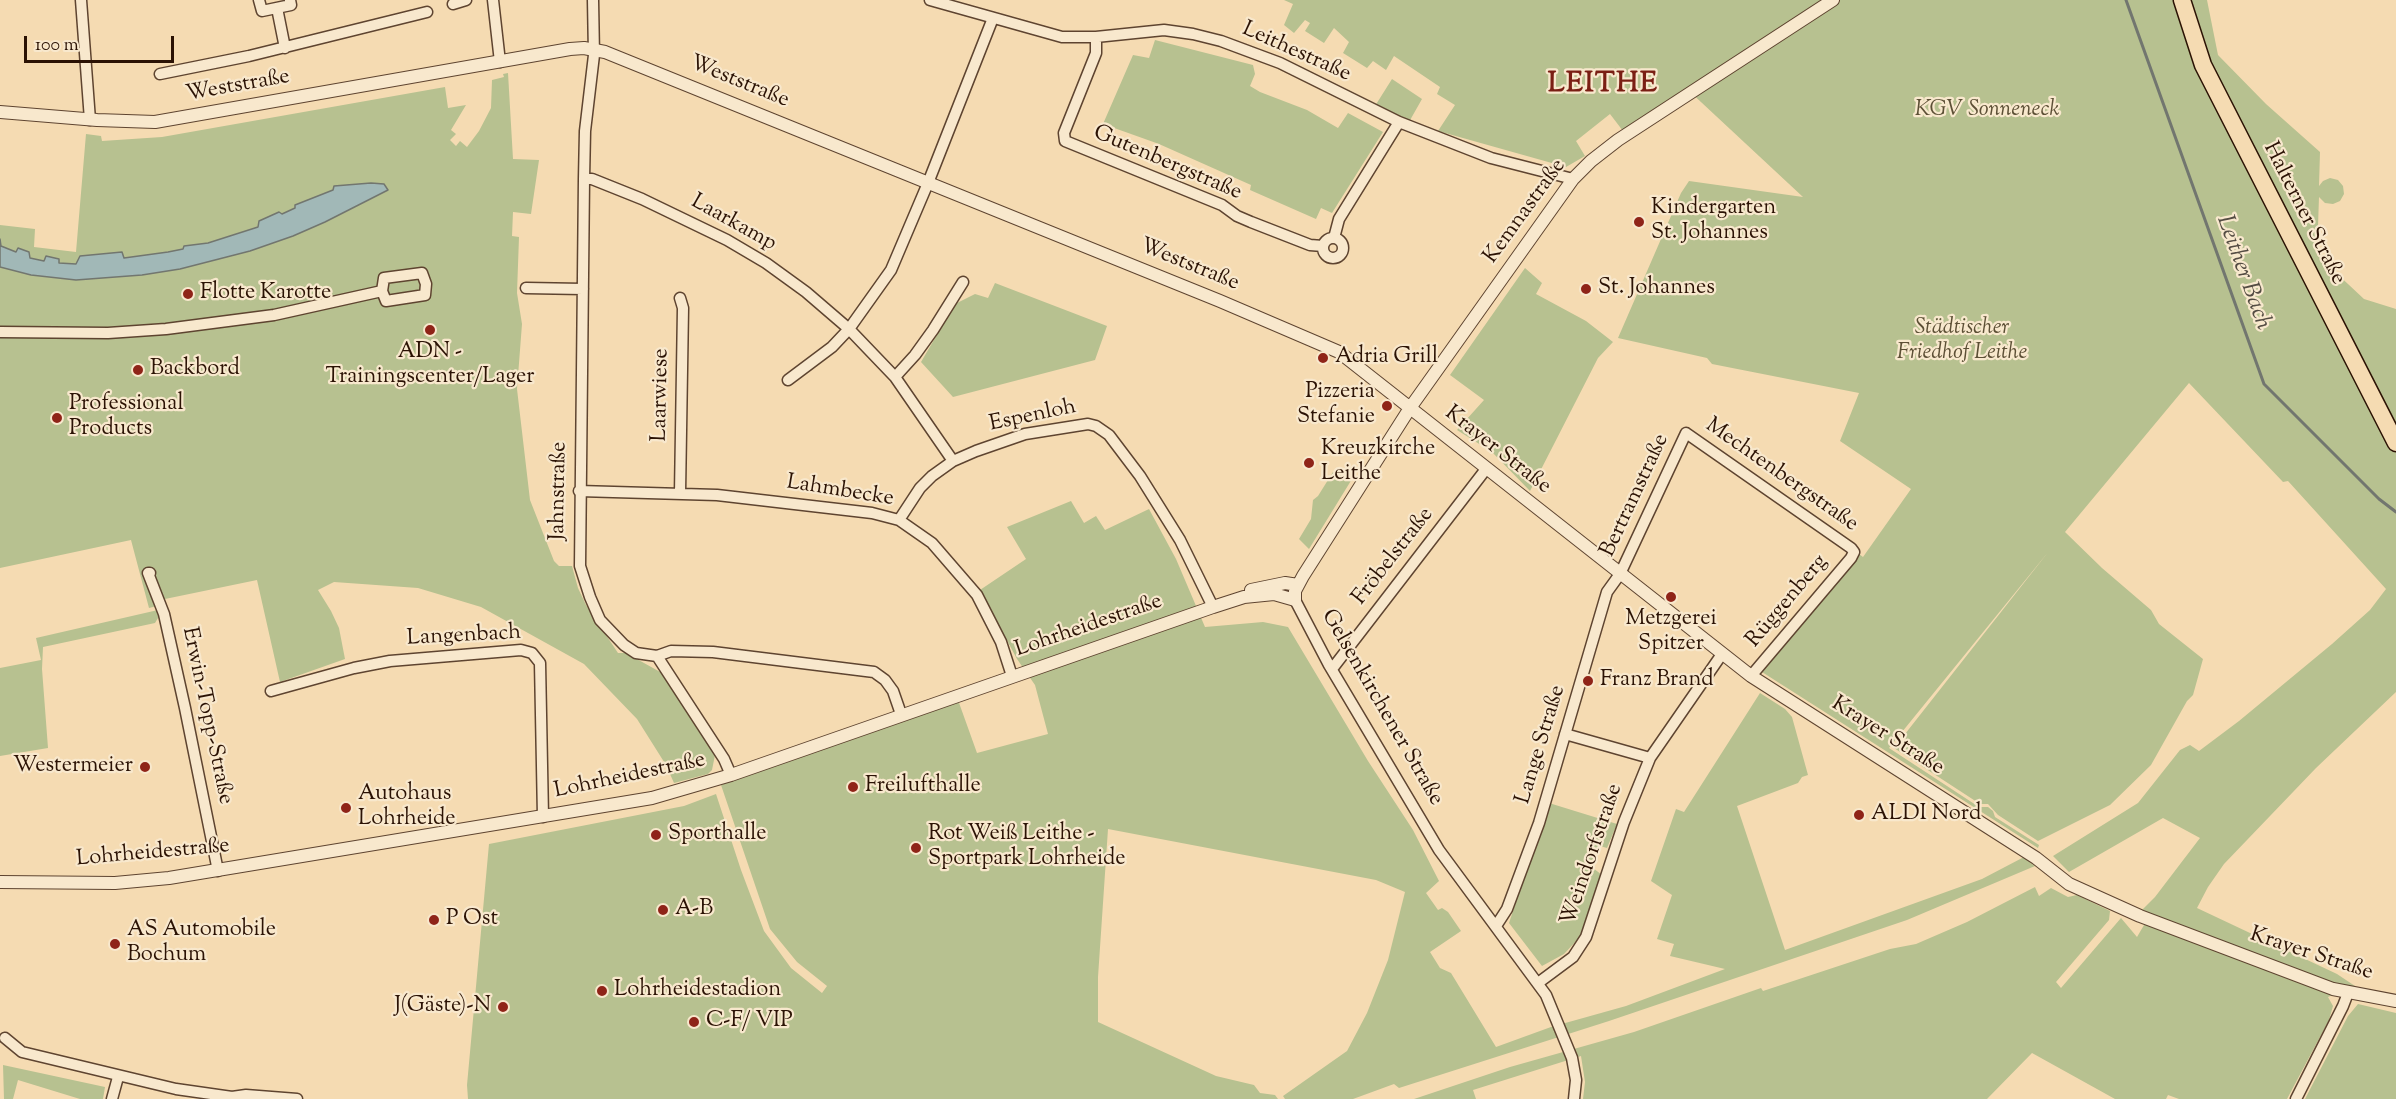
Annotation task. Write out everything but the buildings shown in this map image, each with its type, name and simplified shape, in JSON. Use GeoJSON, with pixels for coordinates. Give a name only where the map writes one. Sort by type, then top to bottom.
{"type":"FeatureCollection","features":[{"type":"Feature","properties":{"kind":"main road","name":"Halterner Straße"},"geometry":{"type":"LineString","coordinates":[[2182,0],[2203,65],[2396,443]]}},
{"type":"Feature","properties":{"kind":"street"},"geometry":{"type":"LineString","coordinates":[[81,0],[90,120]]}},
{"type":"Feature","properties":{"kind":"street"},"geometry":{"type":"LineString","coordinates":[[260,0],[262,11],[291,5],[290,0]]}},
{"type":"Feature","properties":{"kind":"street"},"geometry":{"type":"LineString","coordinates":[[453,4],[466,0]]}},
{"type":"Feature","properties":{"kind":"street"},"geometry":{"type":"LineString","coordinates":[[493,0],[500,62]]}},
{"type":"Feature","properties":{"kind":"street","name":"Jahnstraße"},"geometry":{"type":"LineString","coordinates":[[593,0],[594,49],[585,131],[579,491],[580,566],[590,597],[600,620],[624,645],[636,653],[657,656],[671,651],[713,652],[874,672],[885,680],[893,691],[902,714]]}},
{"type":"Feature","properties":{"kind":"street","name":"Leithestraße"},"geometry":{"type":"LineString","coordinates":[[930,0],[1062,37],[1096,37],[1170,30],[1221,41],[1280,63],[1399,122],[1491,158],[1573,179]]}},
{"type":"Feature","properties":{"kind":"street","name":"Kemnastraße"},"geometry":{"type":"LineString","coordinates":[[1410,408],[1573,179],[1591,161],[1618,140],[1833,0]]}},
{"type":"Feature","properties":{"kind":"street"},"geometry":{"type":"LineString","coordinates":[[277,8],[285,48]]}},
{"type":"Feature","properties":{"kind":"street"},"geometry":{"type":"LineString","coordinates":[[160,74],[285,48],[427,12]]}},
{"type":"Feature","properties":{"kind":"street"},"geometry":{"type":"LineString","coordinates":[[788,380],[823,356],[849,329],[891,270],[993,18]]}},
{"type":"Feature","properties":{"kind":"street","name":"Gutenbergstraße"},"geometry":{"type":"LineString","coordinates":[[1096,37],[1096,53],[1064,133],[1065,141],[1222,204],[1237,216],[1251,222],[1310,245],[1323,246],[1329,257],[1340,255],[1342,242],[1334,238],[1339,219],[1399,122]]}},
{"type":"Feature","properties":{"kind":"street","name":"Weststraße"},"geometry":{"type":"LineString","coordinates":[[0,112],[141,122],[181,118],[575,49],[594,49],[1220,301],[1339,352],[1410,408]]}},
{"type":"Feature","properties":{"kind":"street","name":"Laarkamp"},"geometry":{"type":"LineString","coordinates":[[584,179],[592,179],[642,199],[728,240],[766,263],[806,292],[849,329],[895,377],[953,461]]}},
{"type":"Feature","properties":{"kind":"street"},"geometry":{"type":"LineString","coordinates":[[1323,246],[1327,240],[1334,238]]}},
{"type":"Feature","properties":{"kind":"street"},"geometry":{"type":"LineString","coordinates":[[895,377],[933,330],[963,282]]}},
{"type":"Feature","properties":{"kind":"street"},"geometry":{"type":"LineString","coordinates":[[526,288],[583,288]]}},
{"type":"Feature","properties":{"kind":"street"},"geometry":{"type":"LineString","coordinates":[[0,332],[108,333],[166,329],[274,315],[382,291]]}},
{"type":"Feature","properties":{"kind":"street","name":"Laarwiese"},"geometry":{"type":"LineString","coordinates":[[680,298],[683,308],[680,493]]}},
{"type":"Feature","properties":{"kind":"street","name":"Krayer Straße"},"geometry":{"type":"LineString","coordinates":[[1410,408],[1751,676],[2036,858],[2068,884],[2140,916],[2348,993],[2396,1000]]}},
{"type":"Feature","properties":{"kind":"street","name":"Gelsenkirchener Straße"},"geometry":{"type":"LineString","coordinates":[[1410,408],[1298,585],[1295,600],[1332,669],[1439,850],[1538,983],[1559,1022],[1575,1069],[1574,1099]]}},
{"type":"Feature","properties":{"kind":"street","name":"Espenloh"},"geometry":{"type":"LineString","coordinates":[[899,520],[920,488],[953,461],[1025,434],[1080,424],[1096,426],[1109,435],[1140,476],[1180,540],[1213,607]]}},
{"type":"Feature","properties":{"kind":"street","name":"Mechtenbergstraße"},"geometry":{"type":"LineString","coordinates":[[1686,433],[1854,552]]}},
{"type":"Feature","properties":{"kind":"street","name":"Bertramstraße"},"geometry":{"type":"LineString","coordinates":[[1620,574],[1686,433]]}},
{"type":"Feature","properties":{"kind":"street","name":"Fröbelstraße"},"geometry":{"type":"LineString","coordinates":[[1332,669],[1486,469]]}},
{"type":"Feature","properties":{"kind":"street","name":"Lahmbecke"},"geometry":{"type":"LineString","coordinates":[[579,491],[717,495],[872,513],[899,520],[932,543],[976,596],[1001,642],[1012,675]]}},
{"type":"Feature","properties":{"kind":"street","name":"Rüggenberg"},"geometry":{"type":"LineString","coordinates":[[1751,676],[1854,552]]}},
{"type":"Feature","properties":{"kind":"street","name":"Erwin-Topp-Straße"},"geometry":{"type":"LineString","coordinates":[[150,573],[148,573],[164,614],[218,871]]}},
{"type":"Feature","properties":{"kind":"street","name":"Lange Straße"},"geometry":{"type":"LineString","coordinates":[[1496,926],[1507,909],[1529,849],[1607,592],[1620,574]]}},
{"type":"Feature","properties":{"kind":"street","name":"Lohrheidestraße"},"geometry":{"type":"LineString","coordinates":[[1244,597],[1251,590],[1285,583],[1298,585]]}},
{"type":"Feature","properties":{"kind":"street","name":"Lohrheidestraße"},"geometry":{"type":"LineString","coordinates":[[0,882],[115,883],[218,871],[652,798],[731,775],[1012,675],[1244,597],[1274,594],[1295,600]]}},
{"type":"Feature","properties":{"kind":"street","name":"Langenbach"},"geometry":{"type":"LineString","coordinates":[[271,691],[390,661],[521,650],[532,652],[540,663],[543,817]]}},
{"type":"Feature","properties":{"kind":"street","name":"Weindorfstraße"},"geometry":{"type":"LineString","coordinates":[[1538,983],[1566,963],[1586,937],[1624,822],[1650,758],[1722,654]]}},
{"type":"Feature","properties":{"kind":"street"},"geometry":{"type":"LineString","coordinates":[[657,656],[724,759],[731,775]]}},
{"type":"Feature","properties":{"kind":"street"},"geometry":{"type":"LineString","coordinates":[[1565,734],[1650,758]]}},
{"type":"Feature","properties":{"kind":"street"},"geometry":{"type":"LineString","coordinates":[[2296,1099],[2348,993]]}},
{"type":"Feature","properties":{"kind":"street"},"geometry":{"type":"LineString","coordinates":[[5,1038],[22,1052],[118,1077],[232,1098],[246,1095],[297,1099]]}},
{"type":"Feature","properties":{"kind":"street"},"geometry":{"type":"LineString","coordinates":[[112,1099],[118,1077]]}},
{"type":"Feature","properties":{"kind":"green space"},"geometry":{"type":"Polygon","coordinates":[[[1284,0],[2180,0],[2396,445],[2396,692],[2316,768],[2224,864],[2197,908],[2337,974],[2355,986],[2328,997],[2333,1006],[2329,1020],[2287,1099],[2179,1099],[2168,1095],[2166,1099],[2115,1099],[2032,1053],[1987,1099],[1583,1099],[1585,1082],[1581,1056],[1473,1090],[1476,1099],[1414,1099],[1510,1067],[1634,1032],[1761,988],[1763,991],[1890,949],[1916,944],[1967,922],[2035,887],[2039,896],[2051,888],[2068,897],[2077,895],[2110,911],[2109,920],[2056,982],[2061,988],[2121,918],[2137,937],[2147,920],[2137,915],[2155,897],[2200,838],[2163,818],[2069,872],[2053,856],[2138,803],[2180,750],[2190,745],[2199,751],[2239,721],[2370,610],[2386,589],[2288,481],[2283,482],[2189,383],[2065,532],[2102,568],[2151,610],[2159,624],[2203,659],[2193,695],[2187,701],[2151,765],[2110,805],[2038,841],[1998,815],[1988,804],[1980,804],[1894,748],[2049,551],[1889,748],[1979,807],[1988,807],[1993,811],[1995,817],[2039,845],[2038,848],[1762,672],[1859,554],[1863,557],[1911,489],[1840,441],[1859,393],[1712,364],[1707,358],[1618,338],[1681,193],[1689,181],[1803,197],[1687,89],[1623,131],[1610,114],[1576,141],[1585,156],[1566,167],[1438,131],[1455,105],[1437,94],[1440,87],[1394,56],[1386,70],[1373,61],[1367,68],[1343,53],[1349,42],[1334,28],[1324,43],[1305,31],[1310,23],[1305,20],[1294,33],[1284,25],[1293,4],[1284,0]]]}},
{"type":"Feature","properties":{"kind":"green space"},"geometry":{"type":"Polygon","coordinates":[[[2183,0],[2207,0],[2218,55],[2266,104],[2320,152],[2319,186],[2330,178],[2338,180],[2343,186],[2344,194],[2340,201],[2333,204],[2325,203],[2319,197],[2317,255],[2364,299],[2396,309],[2396,439],[2204,65],[2183,0]]]}},
{"type":"Feature","properties":{"kind":"green space"},"geometry":{"type":"Polygon","coordinates":[[[1155,40],[1253,65],[1255,74],[1250,86],[1260,92],[1307,110],[1338,128],[1348,113],[1383,132],[1332,213],[1321,208],[1316,219],[1250,190],[1251,185],[1159,144],[1103,124],[1133,55],[1149,58],[1155,40]]]}},
{"type":"Feature","properties":{"kind":"green space"},"geometry":{"type":"Polygon","coordinates":[[[508,73],[513,159],[539,160],[531,214],[513,212],[512,236],[519,237],[517,293],[522,324],[517,389],[530,500],[554,561],[559,566],[572,566],[586,605],[618,653],[626,653],[662,673],[715,755],[712,770],[708,774],[674,783],[666,765],[637,719],[584,664],[481,607],[418,588],[334,582],[318,590],[339,628],[345,659],[280,682],[257,580],[165,599],[157,606],[149,608],[131,540],[0,568],[0,225],[35,229],[34,247],[76,252],[86,134],[101,136],[102,141],[162,137],[445,87],[448,108],[466,105],[451,130],[456,134],[450,140],[456,146],[460,141],[467,147],[479,131],[491,108],[492,80],[504,77],[503,74],[508,73]]]}},
{"type":"Feature","properties":{"kind":"green space"},"geometry":{"type":"Polygon","coordinates":[[[1392,79],[1422,99],[1409,122],[1375,106],[1392,79]]]}},
{"type":"Feature","properties":{"kind":"green space"},"geometry":{"type":"Polygon","coordinates":[[[1525,268],[1542,283],[1536,294],[1586,321],[1613,342],[1598,358],[1530,491],[1492,452],[1457,430],[1484,400],[1450,375],[1525,268]]]}},
{"type":"Feature","properties":{"kind":"green space"},"geometry":{"type":"Polygon","coordinates":[[[995,283],[1107,326],[1095,360],[953,397],[921,362],[955,304],[975,294],[988,298],[995,283]]]}},
{"type":"Feature","properties":{"kind":"green space"},"geometry":{"type":"Polygon","coordinates":[[[1333,472],[1338,475],[1340,472],[1352,479],[1309,549],[1299,539],[1311,519],[1313,500],[1333,472]]]}},
{"type":"Feature","properties":{"kind":"green space"},"geometry":{"type":"Polygon","coordinates":[[[1071,501],[1084,523],[1096,516],[1105,530],[1149,509],[1176,559],[1205,627],[1263,622],[1288,627],[1368,761],[1413,830],[1439,881],[1426,893],[1438,910],[1442,908],[1448,912],[1461,931],[1430,952],[1440,968],[1451,973],[1496,1047],[1551,1027],[1626,1006],[1725,969],[1670,956],[1674,944],[1657,939],[1672,895],[1651,881],[1676,809],[1684,812],[1760,693],[1785,709],[1792,717],[1808,775],[1802,777],[1798,783],[1737,806],[1785,950],[1982,879],[2024,857],[2035,866],[1907,920],[1609,1021],[1399,1088],[1394,1084],[1353,1099],[1285,1099],[1283,1096],[1347,1051],[1367,1013],[1388,960],[1405,892],[1376,880],[1108,829],[1098,977],[1098,1022],[1216,1076],[1254,1085],[1260,1093],[1275,1095],[1278,1099],[468,1099],[467,1085],[489,844],[684,806],[716,794],[764,931],[791,968],[822,993],[827,986],[797,962],[770,929],[721,785],[958,700],[977,753],[1048,734],[1035,685],[1017,659],[980,590],[1026,559],[1007,527],[1071,501]]]}},
{"type":"Feature","properties":{"kind":"green space"},"geometry":{"type":"Polygon","coordinates":[[[158,610],[155,623],[43,647],[42,669],[48,748],[0,756],[0,668],[41,660],[36,638],[158,610]]]}},
{"type":"Feature","properties":{"kind":"green space"},"geometry":{"type":"Polygon","coordinates":[[[1549,803],[1617,824],[1607,848],[1600,846],[1593,868],[1602,875],[1580,937],[1564,954],[1542,966],[1509,923],[1549,803]]]}},
{"type":"Feature","properties":{"kind":"green space"},"geometry":{"type":"Polygon","coordinates":[[[2358,1004],[2396,1013],[2396,1099],[2305,1099],[2348,1016],[2358,1004]]]}},
{"type":"Feature","properties":{"kind":"green space"},"geometry":{"type":"Polygon","coordinates":[[[3,1065],[105,1087],[103,1099],[80,1099],[18,1080],[13,1099],[4,1099],[3,1065]]]}},
{"type":"Feature","properties":{"kind":"water"},"geometry":{"type":"Polygon","coordinates":[[[384,184],[388,190],[293,236],[250,251],[180,269],[142,275],[76,280],[31,275],[0,267],[0,239],[1,246],[16,252],[18,248],[29,252],[30,258],[44,261],[46,256],[59,259],[59,263],[76,264],[80,256],[122,252],[124,258],[168,252],[183,249],[184,246],[208,243],[258,227],[259,221],[295,208],[295,205],[333,190],[334,186],[384,184]]]}},
{"type":"Feature","properties":{"kind":"waterway","name":"Leither Bach"},"geometry":{"type":"LineString","coordinates":[[2126,0],[2264,384],[2379,499],[2396,512]]}},
{"type":"Feature","properties":{"kind":"place","name":"Kindergarten St. Johannes"},"geometry":{"type":"Point","coordinates":[1639,222]}},
{"type":"Feature","properties":{"kind":"place","name":"St. Johannes"},"geometry":{"type":"Point","coordinates":[1586,289]}},
{"type":"Feature","properties":{"kind":"place","name":"Flotte Karotte"},"geometry":{"type":"Point","coordinates":[188,294]}},
{"type":"Feature","properties":{"kind":"place","name":"ADN - Trainingscenter/Lager"},"geometry":{"type":"Point","coordinates":[430,330]}},
{"type":"Feature","properties":{"kind":"place","name":"Adria Grill"},"geometry":{"type":"Point","coordinates":[1323,358]}},
{"type":"Feature","properties":{"kind":"place","name":"Backbord"},"geometry":{"type":"Point","coordinates":[138,370]}},
{"type":"Feature","properties":{"kind":"place","name":"Pizzeria Stefanie"},"geometry":{"type":"Point","coordinates":[1387,406]}},
{"type":"Feature","properties":{"kind":"place","name":"Professional Products"},"geometry":{"type":"Point","coordinates":[57,418]}},
{"type":"Feature","properties":{"kind":"place","name":"Kreuzkirche Leithe"},"geometry":{"type":"Point","coordinates":[1309,463]}},
{"type":"Feature","properties":{"kind":"place","name":"Metzgerei Spitzer"},"geometry":{"type":"Point","coordinates":[1671,597]}},
{"type":"Feature","properties":{"kind":"place","name":"Franz Brand"},"geometry":{"type":"Point","coordinates":[1588,681]}},
{"type":"Feature","properties":{"kind":"place","name":"Westermeier"},"geometry":{"type":"Point","coordinates":[145,767]}},
{"type":"Feature","properties":{"kind":"place","name":"Freilufthalle"},"geometry":{"type":"Point","coordinates":[853,787]}},
{"type":"Feature","properties":{"kind":"place","name":"Autohaus Lohrheide"},"geometry":{"type":"Point","coordinates":[346,808]}},
{"type":"Feature","properties":{"kind":"place","name":"ALDI Nord"},"geometry":{"type":"Point","coordinates":[1859,815]}},
{"type":"Feature","properties":{"kind":"place","name":"Sporthalle"},"geometry":{"type":"Point","coordinates":[656,835]}},
{"type":"Feature","properties":{"kind":"place","name":"Rot Weiß Leithe - Sportpark Lohrheide"},"geometry":{"type":"Point","coordinates":[916,848]}},
{"type":"Feature","properties":{"kind":"place","name":"A-B"},"geometry":{"type":"Point","coordinates":[663,910]}},
{"type":"Feature","properties":{"kind":"place","name":"P Ost"},"geometry":{"type":"Point","coordinates":[434,920]}},
{"type":"Feature","properties":{"kind":"place","name":"AS Automobile Bochum"},"geometry":{"type":"Point","coordinates":[115,944]}},
{"type":"Feature","properties":{"kind":"place","name":"Lohrheidestadion"},"geometry":{"type":"Point","coordinates":[602,991]}},
{"type":"Feature","properties":{"kind":"place","name":"J(Gäste)-N"},"geometry":{"type":"Point","coordinates":[503,1007]}},
{"type":"Feature","properties":{"kind":"place","name":"C-F/ VIP"},"geometry":{"type":"Point","coordinates":[694,1022]}},
{"type":"Feature","properties":{"kind":"district","name":"LEITHE"},"geometry":{"type":"Point","coordinates":[1603,86]}},
{"type":"Feature","properties":{"kind":"park label","name":"KGV Sonneneck"},"geometry":{"type":"Point","coordinates":[1987,111]}},
{"type":"Feature","properties":{"kind":"park label","name":"Städtischer Friedhof Leithe"},"geometry":{"type":"Point","coordinates":[1962,342]}}]}
